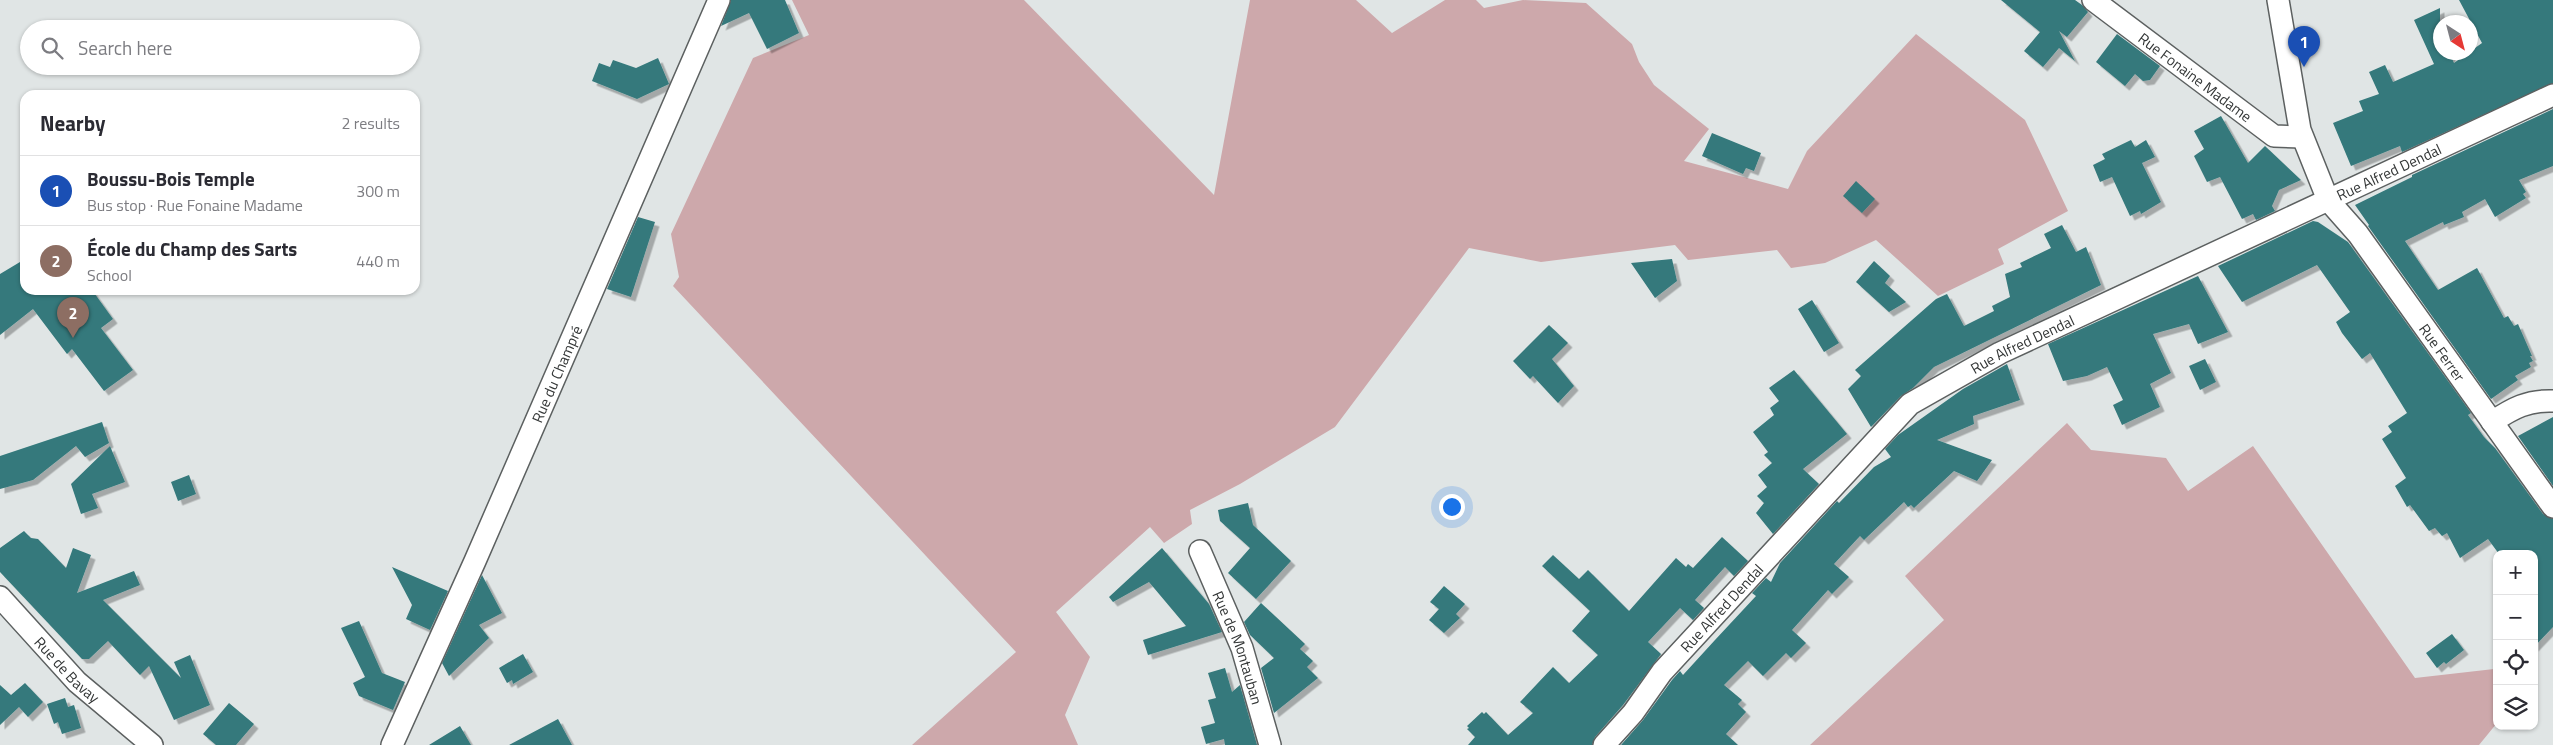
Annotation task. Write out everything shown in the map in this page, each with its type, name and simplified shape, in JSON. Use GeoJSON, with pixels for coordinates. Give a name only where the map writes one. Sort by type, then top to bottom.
{"type":"FeatureCollection","features":[{"type":"Feature","properties":{"kind":"street","name":"Rue du Champré"},"geometry":{"type":"LineString","coordinates":[[392,745],[475,561],[719,0]]}},
{"type":"Feature","properties":{"kind":"street","name":"Rue Fonaine Madame"},"geometry":{"type":"LineString","coordinates":[[2093,0],[2274,136],[2302,137]]}},
{"type":"Feature","properties":{"kind":"street","name":"Rue Ferrer"},"geometry":{"type":"LineString","coordinates":[[2278,0],[2293,100],[2302,137],[2328,200],[2358,234],[2553,507]]}},
{"type":"Feature","properties":{"kind":"street","name":"Rue Alfred Dendal"},"geometry":{"type":"LineString","coordinates":[[1604,745],[1633,713],[1662,672],[1910,404],[1988,359],[2553,95]]}},
{"type":"Feature","properties":{"kind":"street"},"geometry":{"type":"LineString","coordinates":[[2492,422],[2512,409],[2530,401],[2553,401]]}},
{"type":"Feature","properties":{"kind":"street","name":"Rue de Montauban"},"geometry":{"type":"LineString","coordinates":[[1200,550],[1242,648],[1270,745]]}},
{"type":"Feature","properties":{"kind":"street","name":"Rue de Bavay"},"geometry":{"type":"LineString","coordinates":[[0,597],[76,682],[146,742]]}},
{"type":"Feature","properties":{"kind":"shaded area"},"geometry":{"type":"Polygon","coordinates":[[[792,0],[1024,0],[1214,195],[1250,0],[1356,0],[1392,33],[1445,0],[1476,0],[1484,8],[1523,0],[1586,3],[1632,44],[1639,62],[1654,85],[1709,129],[1684,161],[1788,189],[1807,151],[1916,34],[2025,120],[2068,211],[1998,249],[2004,264],[1938,296],[1876,240],[1825,263],[1791,268],[1777,250],[1688,260],[1675,245],[1541,262],[1469,248],[1335,427],[1240,484],[1190,510],[1192,524],[1164,543],[1150,527],[1056,612],[1090,657],[1065,715],[1078,745],[912,745],[1016,652],[673,286],[679,277],[671,234],[753,58],[809,35],[792,0]]]}},
{"type":"Feature","properties":{"kind":"shaded area"},"geometry":{"type":"Polygon","coordinates":[[[2067,423],[2091,450],[2166,458],[2188,491],[2253,446],[2415,678],[2493,669],[2493,728],[2479,745],[1810,745],[1944,620],[1905,576],[2067,423]]]}},
{"type":"Feature","properties":{"kind":"building"},"geometry":{"type":"Polygon","coordinates":[[[731,0],[785,0],[799,33],[767,49],[749,13],[721,26],[731,0]]]}},
{"type":"Feature","properties":{"kind":"building"},"geometry":{"type":"Polygon","coordinates":[[[2001,0],[2075,0],[2082,5],[2088,12],[2067,37],[2059,31],[2075,61],[2059,48],[2043,67],[2024,51],[2040,32],[2001,0]]]}},
{"type":"Feature","properties":{"kind":"building"},"geometry":{"type":"Polygon","coordinates":[[[2459,0],[2553,0],[2553,83],[2402,152],[2400,146],[2351,166],[2333,123],[2363,111],[2359,101],[2379,94],[2369,72],[2385,65],[2393,82],[2434,64],[2414,20],[2440,8],[2440,15],[2433,15],[2433,60],[2453,60],[2454,63],[2458,60],[2478,60],[2478,46],[2482,43],[2478,36],[2478,15],[2467,15],[2459,0]]]}},
{"type":"Feature","properties":{"kind":"building"},"geometry":{"type":"Polygon","coordinates":[[[2117,34],[2160,66],[2150,80],[2143,81],[2135,74],[2125,86],[2096,62],[2117,34]]]}},
{"type":"Feature","properties":{"kind":"building"},"geometry":{"type":"Polygon","coordinates":[[[658,58],[669,84],[637,99],[592,81],[599,63],[610,67],[613,60],[636,68],[658,58]]]}},
{"type":"Feature","properties":{"kind":"building"},"geometry":{"type":"Polygon","coordinates":[[[2553,109],[2553,166],[2519,180],[2526,192],[2523,194],[2526,198],[2495,217],[2485,199],[2462,212],[2464,217],[2444,225],[2443,222],[2405,241],[2438,290],[2477,268],[2504,318],[2508,316],[2514,326],[2518,324],[2532,356],[2530,356],[2533,361],[2529,363],[2531,367],[2515,376],[2518,380],[2491,399],[2355,205],[2412,177],[2412,175],[2553,109]]]}},
{"type":"Feature","properties":{"kind":"building"},"geometry":{"type":"Polygon","coordinates":[[[2221,116],[2248,163],[2265,146],[2301,180],[2279,190],[2272,206],[2275,211],[2256,220],[2253,214],[2242,219],[2220,177],[2207,182],[2194,156],[2204,149],[2194,131],[2221,116]]]}},
{"type":"Feature","properties":{"kind":"building"},"geometry":{"type":"Polygon","coordinates":[[[1712,133],[1761,153],[1754,171],[1746,168],[1743,174],[1702,156],[1712,133]]]}},
{"type":"Feature","properties":{"kind":"building"},"geometry":{"type":"Polygon","coordinates":[[[2131,140],[2135,147],[2146,140],[2155,157],[2142,163],[2161,202],[2141,214],[2140,211],[2130,216],[2112,177],[2100,182],[2093,165],[2105,159],[2102,154],[2131,140]]]}},
{"type":"Feature","properties":{"kind":"building"},"geometry":{"type":"Polygon","coordinates":[[[1856,181],[1875,199],[1862,213],[1843,196],[1856,181]]]}},
{"type":"Feature","properties":{"kind":"building"},"geometry":{"type":"Polygon","coordinates":[[[638,217],[655,222],[631,297],[607,289],[638,217]]]}},
{"type":"Feature","properties":{"kind":"building"},"geometry":{"type":"Polygon","coordinates":[[[2313,221],[2318,222],[2348,242],[2471,413],[2468,415],[2484,437],[2495,448],[2543,514],[2553,519],[2553,627],[2538,643],[2538,550],[2496,550],[2488,539],[2460,558],[2447,533],[2442,536],[2435,528],[2429,531],[2410,505],[2407,507],[2395,486],[2406,478],[2382,439],[2392,432],[2388,426],[2407,413],[2370,353],[2362,359],[2342,333],[2336,322],[2350,312],[2317,265],[2242,302],[2218,266],[2313,221]]]}},
{"type":"Feature","properties":{"kind":"building"},"geometry":{"type":"Polygon","coordinates":[[[2062,225],[2076,252],[2086,247],[2101,285],[1934,367],[1913,388],[1901,396],[1871,427],[1848,389],[1861,376],[1855,370],[1936,299],[1947,294],[1964,326],[1994,311],[1992,306],[2010,297],[2005,274],[2022,267],[2020,263],[2051,248],[2044,234],[2062,225]]]}},
{"type":"Feature","properties":{"kind":"building"},"geometry":{"type":"Polygon","coordinates":[[[1672,259],[1677,281],[1655,298],[1631,263],[1672,259]]]}},
{"type":"Feature","properties":{"kind":"building"},"geometry":{"type":"Polygon","coordinates":[[[1874,261],[1890,276],[1885,283],[1906,302],[1889,312],[1856,282],[1874,261]]]}},
{"type":"Feature","properties":{"kind":"building"},"geometry":{"type":"Polygon","coordinates":[[[20,262],[20,295],[96,295],[113,319],[101,328],[133,370],[104,391],[72,349],[67,354],[33,309],[0,335],[0,274],[20,262]]]}},
{"type":"Feature","properties":{"kind":"building"},"geometry":{"type":"Polygon","coordinates":[[[2198,276],[2228,332],[2198,344],[2189,324],[2153,334],[2171,373],[2150,384],[2160,407],[2122,425],[2113,405],[2123,400],[2107,367],[2087,376],[2063,381],[2048,344],[2198,276]]]}},
{"type":"Feature","properties":{"kind":"building"},"geometry":{"type":"Polygon","coordinates":[[[1812,300],[1839,343],[1824,352],[1798,309],[1812,300]]]}},
{"type":"Feature","properties":{"kind":"building"},"geometry":{"type":"Polygon","coordinates":[[[1549,325],[1568,343],[1552,359],[1574,386],[1558,403],[1533,376],[1530,379],[1513,361],[1549,325]]]}},
{"type":"Feature","properties":{"kind":"building"},"geometry":{"type":"Polygon","coordinates":[[[2205,359],[2216,382],[2200,390],[2189,366],[2205,359]]]}},
{"type":"Feature","properties":{"kind":"building"},"geometry":{"type":"Polygon","coordinates":[[[2007,364],[2020,400],[1973,416],[1974,424],[1937,440],[1992,460],[1977,481],[1954,471],[1914,508],[1911,505],[1908,507],[1904,502],[1864,540],[1860,536],[1834,564],[1849,577],[1832,594],[1828,590],[1792,630],[1806,643],[1791,658],[1786,653],[1763,676],[1748,661],[1724,685],[1742,700],[1738,704],[1746,712],[1726,734],[1738,745],[1621,745],[1643,720],[1672,680],[1680,671],[1683,675],[1756,596],[1752,593],[1766,578],[1771,582],[1780,563],[1837,501],[1839,503],[1874,467],[1891,457],[1885,449],[1898,435],[1963,389],[2007,364]]]}},
{"type":"Feature","properties":{"kind":"building"},"geometry":{"type":"Polygon","coordinates":[[[1794,370],[1847,434],[1803,469],[1819,484],[1773,534],[1756,513],[1764,503],[1757,496],[1767,487],[1758,475],[1772,463],[1764,455],[1768,452],[1753,432],[1774,415],[1770,408],[1779,401],[1769,388],[1794,370]]]}},
{"type":"Feature","properties":{"kind":"building"},"geometry":{"type":"Polygon","coordinates":[[[2553,417],[2553,486],[2518,436],[2553,417]]]}},
{"type":"Feature","properties":{"kind":"building"},"geometry":{"type":"Polygon","coordinates":[[[102,422],[109,443],[85,457],[76,446],[33,480],[0,489],[0,456],[102,422]]]}},
{"type":"Feature","properties":{"kind":"building"},"geometry":{"type":"Polygon","coordinates":[[[110,446],[125,482],[92,494],[98,508],[81,514],[71,484],[110,446]]]}},
{"type":"Feature","properties":{"kind":"building"},"geometry":{"type":"Polygon","coordinates":[[[189,475],[196,494],[178,501],[171,482],[189,475]]]}},
{"type":"Feature","properties":{"kind":"building"},"geometry":{"type":"Polygon","coordinates":[[[1248,503],[1253,525],[1291,561],[1256,599],[1228,573],[1250,548],[1220,521],[1218,510],[1248,503]]]}},
{"type":"Feature","properties":{"kind":"building"},"geometry":{"type":"Polygon","coordinates":[[[24,531],[31,538],[38,539],[66,568],[73,548],[91,555],[77,593],[134,571],[140,585],[103,600],[181,678],[174,662],[190,655],[210,705],[174,720],[149,666],[140,675],[108,641],[89,659],[82,659],[0,572],[0,548],[24,531]]]}},
{"type":"Feature","properties":{"kind":"building"},"geometry":{"type":"Polygon","coordinates":[[[1722,537],[1748,561],[1734,576],[1725,567],[1695,600],[1704,608],[1693,620],[1680,608],[1648,642],[1661,654],[1623,705],[1595,737],[1592,745],[1468,745],[1475,737],[1467,729],[1469,728],[1467,726],[1482,712],[1484,714],[1486,712],[1508,735],[1533,713],[1520,702],[1553,667],[1569,683],[1598,655],[1572,631],[1590,611],[1542,566],[1553,555],[1579,579],[1588,570],[1629,611],[1676,558],[1686,567],[1688,564],[1693,568],[1722,537]]]}},
{"type":"Feature","properties":{"kind":"building"},"geometry":{"type":"Polygon","coordinates":[[[1162,548],[1209,604],[1222,632],[1148,655],[1143,640],[1186,626],[1149,582],[1113,602],[1109,597],[1162,548]]]}},
{"type":"Feature","properties":{"kind":"building"},"geometry":{"type":"Polygon","coordinates":[[[392,567],[448,591],[430,630],[406,619],[412,605],[392,567]]]}},
{"type":"Feature","properties":{"kind":"building"},"geometry":{"type":"Polygon","coordinates":[[[482,575],[502,613],[479,625],[489,638],[449,676],[442,663],[482,575]]]}},
{"type":"Feature","properties":{"kind":"building"},"geometry":{"type":"Polygon","coordinates":[[[1444,586],[1465,604],[1456,614],[1460,618],[1444,633],[1429,620],[1439,609],[1430,602],[1444,586]]]}},
{"type":"Feature","properties":{"kind":"building"},"geometry":{"type":"Polygon","coordinates":[[[1261,603],[1305,644],[1300,649],[1313,661],[1307,667],[1318,678],[1274,713],[1261,668],[1274,658],[1250,635],[1244,622],[1261,603]]]}},
{"type":"Feature","properties":{"kind":"building"},"geometry":{"type":"Polygon","coordinates":[[[359,621],[382,673],[405,682],[393,710],[359,696],[353,683],[365,677],[341,628],[359,621]]]}},
{"type":"Feature","properties":{"kind":"building"},"geometry":{"type":"Polygon","coordinates":[[[2452,634],[2464,650],[2446,664],[2444,662],[2437,668],[2426,653],[2452,634]]]}},
{"type":"Feature","properties":{"kind":"building"},"geometry":{"type":"Polygon","coordinates":[[[523,654],[533,672],[513,684],[512,680],[507,683],[499,668],[523,654]]]}},
{"type":"Feature","properties":{"kind":"building"},"geometry":{"type":"Polygon","coordinates":[[[1225,668],[1232,692],[1240,685],[1257,745],[1225,745],[1224,739],[1206,744],[1201,727],[1215,723],[1208,700],[1216,698],[1208,673],[1225,668]]]}},
{"type":"Feature","properties":{"kind":"building"},"geometry":{"type":"Polygon","coordinates":[[[25,683],[43,702],[28,717],[19,707],[0,725],[0,685],[11,695],[25,683]]]}},
{"type":"Feature","properties":{"kind":"building"},"geometry":{"type":"Polygon","coordinates":[[[65,698],[68,707],[74,705],[81,728],[62,734],[58,722],[54,724],[47,704],[65,698]]]}},
{"type":"Feature","properties":{"kind":"building"},"geometry":{"type":"Polygon","coordinates":[[[229,703],[254,724],[236,745],[216,745],[203,734],[229,703]]]}},
{"type":"Feature","properties":{"kind":"building"},"geometry":{"type":"Polygon","coordinates":[[[558,719],[572,745],[509,745],[558,719]]]}},
{"type":"Feature","properties":{"kind":"building"},"geometry":{"type":"Polygon","coordinates":[[[460,726],[471,745],[429,745],[460,726]]]}},
{"type":"Feature","properties":{"kind":"place","name":"Boussu-Bois Temple"},"geometry":{"type":"Point","coordinates":[2304,67]}},
{"type":"Feature","properties":{"kind":"place","name":"École du Champ des Sarts"},"geometry":{"type":"Point","coordinates":[73,338]}}]}
